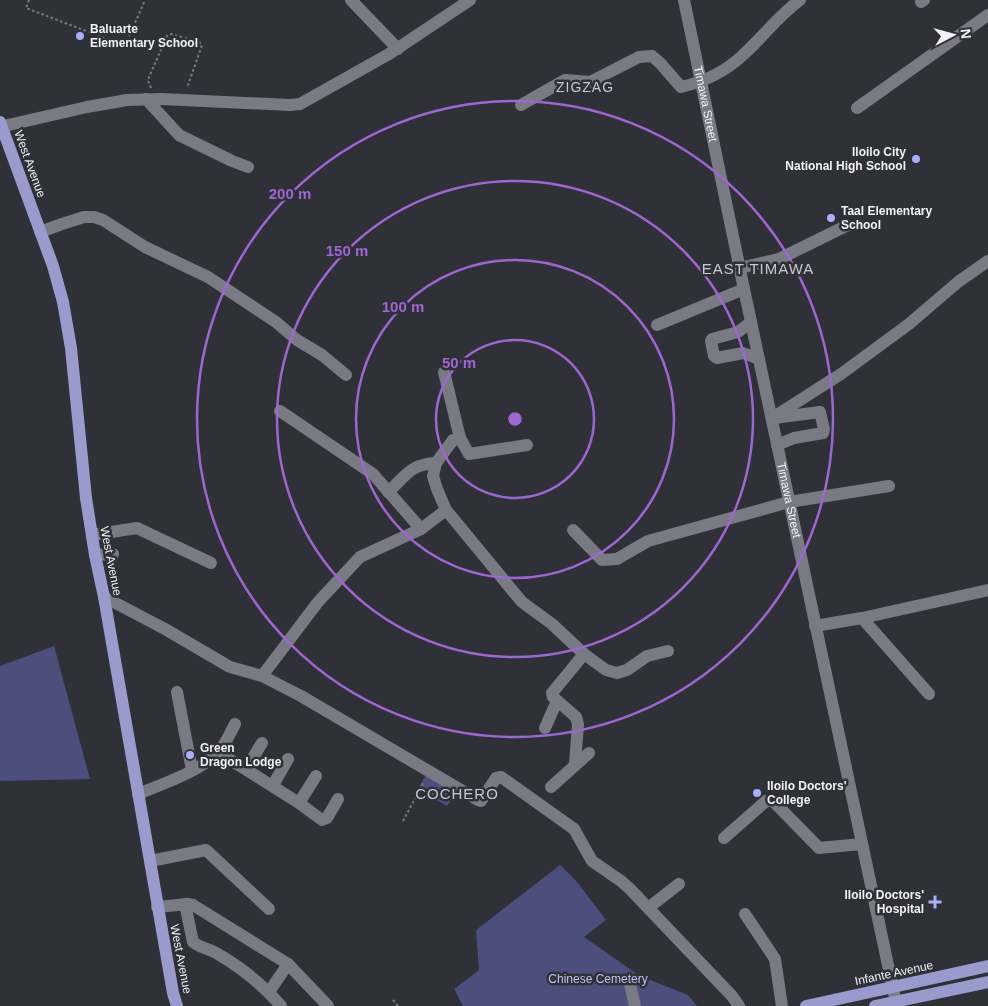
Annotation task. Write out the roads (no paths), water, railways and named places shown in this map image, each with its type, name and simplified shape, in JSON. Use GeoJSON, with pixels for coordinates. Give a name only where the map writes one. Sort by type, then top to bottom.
{"type":"FeatureCollection","features":[{"type":"Feature","properties":{"kind":"main road","name":"West Avenue"},"geometry":{"type":"LineString","coordinates":[[1,125],[63,302],[71,348],[86,498],[95,555],[104,597],[157,907],[177,1006]]}},
{"type":"Feature","properties":{"kind":"main road","name":"Infante Avenue"},"geometry":{"type":"LineString","coordinates":[[806,1006],[988,966]]}},
{"type":"Feature","properties":{"kind":"main road"},"geometry":{"type":"LineString","coordinates":[[952,974],[955,989]]}},
{"type":"Feature","properties":{"kind":"main road"},"geometry":{"type":"LineString","coordinates":[[875,1006],[896,1004],[988,982]]}},
{"type":"Feature","properties":{"kind":"street"},"geometry":{"type":"LineString","coordinates":[[351,0],[398,49]]}},
{"type":"Feature","properties":{"kind":"street"},"geometry":{"type":"LineString","coordinates":[[1,125],[127,100],[162,99],[290,106],[300,104],[398,49],[470,0]]}},
{"type":"Feature","properties":{"kind":"street","name":"Timawa Street"},"geometry":{"type":"LineString","coordinates":[[684,0],[896,1004]]}},
{"type":"Feature","properties":{"kind":"street"},"geometry":{"type":"LineString","coordinates":[[521,106],[565,80],[590,82],[639,57],[652,56],[681,87],[701,82],[743,56],[775,22],[800,0]]}},
{"type":"Feature","properties":{"kind":"street"},"geometry":{"type":"LineString","coordinates":[[857,108],[988,15]]}},
{"type":"Feature","properties":{"kind":"street"},"geometry":{"type":"LineString","coordinates":[[146,99],[179,135],[248,167]]}},
{"type":"Feature","properties":{"kind":"street"},"geometry":{"type":"LineString","coordinates":[[40,232],[84,217],[94,217],[103,220],[145,247],[208,277],[276,322],[297,340],[322,355],[346,374]]}},
{"type":"Feature","properties":{"kind":"street"},"geometry":{"type":"LineString","coordinates":[[740,268],[779,259],[846,226]]}},
{"type":"Feature","properties":{"kind":"street"},"geometry":{"type":"LineString","coordinates":[[772,418],[841,374],[909,324],[958,282],[988,261]]}},
{"type":"Feature","properties":{"kind":"street"},"geometry":{"type":"LineString","coordinates":[[657,325],[744,289]]}},
{"type":"Feature","properties":{"kind":"street"},"geometry":{"type":"LineString","coordinates":[[751,322],[738,332],[712,339],[714,356],[717,358],[743,353],[759,359]]}},
{"type":"Feature","properties":{"kind":"street"},"geometry":{"type":"LineString","coordinates":[[738,332],[743,353]]}},
{"type":"Feature","properties":{"kind":"street"},"geometry":{"type":"LineString","coordinates":[[444,372],[460,438],[469,454],[527,445]]}},
{"type":"Feature","properties":{"kind":"street"},"geometry":{"type":"LineString","coordinates":[[280,411],[373,474],[421,529]]}},
{"type":"Feature","properties":{"kind":"street"},"geometry":{"type":"LineString","coordinates":[[772,418],[820,412],[824,429],[823,433],[794,438],[777,445]]}},
{"type":"Feature","properties":{"kind":"street"},"geometry":{"type":"LineString","coordinates":[[790,417],[794,438]]}},
{"type":"Feature","properties":{"kind":"street"},"geometry":{"type":"LineString","coordinates":[[460,438],[453,440],[436,463],[433,476],[446,510],[522,602],[552,624],[584,654],[606,670],[617,673],[627,670],[646,656],[668,651]]}},
{"type":"Feature","properties":{"kind":"street"},"geometry":{"type":"LineString","coordinates":[[388,492],[413,468],[422,464],[436,463]]}},
{"type":"Feature","properties":{"kind":"street"},"geometry":{"type":"LineString","coordinates":[[573,530],[602,560],[617,559],[648,540],[790,502],[889,486]]}},
{"type":"Feature","properties":{"kind":"street"},"geometry":{"type":"LineString","coordinates":[[262,676],[318,602],[360,557],[421,529],[446,510]]}},
{"type":"Feature","properties":{"kind":"street"},"geometry":{"type":"LineString","coordinates":[[92,535],[137,528],[211,563]]}},
{"type":"Feature","properties":{"kind":"street"},"geometry":{"type":"LineString","coordinates":[[95,555],[113,554]]}},
{"type":"Feature","properties":{"kind":"street"},"geometry":{"type":"LineString","coordinates":[[815,626],[862,618],[988,590]]}},
{"type":"Feature","properties":{"kind":"street"},"geometry":{"type":"LineString","coordinates":[[104,597],[165,629],[230,667],[262,676],[301,696],[480,801],[496,778],[501,778],[574,828],[592,861],[621,881],[732,996],[739,1006]]}},
{"type":"Feature","properties":{"kind":"street"},"geometry":{"type":"LineString","coordinates":[[862,618],[929,694]]}},
{"type":"Feature","properties":{"kind":"street"},"geometry":{"type":"LineString","coordinates":[[575,764],[578,724],[576,718],[553,697],[552,692],[584,654]]}},
{"type":"Feature","properties":{"kind":"street"},"geometry":{"type":"LineString","coordinates":[[177,692],[192,770]]}},
{"type":"Feature","properties":{"kind":"street"},"geometry":{"type":"LineString","coordinates":[[546,728],[557,701]]}},
{"type":"Feature","properties":{"kind":"street"},"geometry":{"type":"LineString","coordinates":[[138,794],[192,770],[218,752],[236,724]]}},
{"type":"Feature","properties":{"kind":"street"},"geometry":{"type":"LineString","coordinates":[[246,769],[262,743]]}},
{"type":"Feature","properties":{"kind":"street"},"geometry":{"type":"LineString","coordinates":[[218,752],[324,820],[338,799]]}},
{"type":"Feature","properties":{"kind":"street"},"geometry":{"type":"LineString","coordinates":[[551,787],[589,753]]}},
{"type":"Feature","properties":{"kind":"street"},"geometry":{"type":"LineString","coordinates":[[272,785],[288,759]]}},
{"type":"Feature","properties":{"kind":"street"},"geometry":{"type":"LineString","coordinates":[[300,803],[316,776]]}},
{"type":"Feature","properties":{"kind":"street"},"geometry":{"type":"LineString","coordinates":[[724,838],[766,801],[770,800],[819,848],[862,844]]}},
{"type":"Feature","properties":{"kind":"street"},"geometry":{"type":"LineString","coordinates":[[150,861],[206,850],[268,909]]}},
{"type":"Feature","properties":{"kind":"street"},"geometry":{"type":"LineString","coordinates":[[648,908],[680,884]]}},
{"type":"Feature","properties":{"kind":"street"},"geometry":{"type":"LineString","coordinates":[[157,907],[185,904],[193,906],[288,964],[328,1006]]}},
{"type":"Feature","properties":{"kind":"street"},"geometry":{"type":"LineString","coordinates":[[185,904],[193,942],[239,966],[269,992],[281,1006]]}},
{"type":"Feature","properties":{"kind":"street"},"geometry":{"type":"LineString","coordinates":[[745,914],[775,959],[782,1006]]}},
{"type":"Feature","properties":{"kind":"street"},"geometry":{"type":"LineString","coordinates":[[269,992],[288,964]]}},
{"type":"Feature","properties":{"kind":"street"},"geometry":{"type":"LineString","coordinates":[[630,984],[635,1006]]}},
{"type":"Feature","properties":{"kind":"place","name":"Baluarte Elementary School"},"geometry":{"type":"Point","coordinates":[80,36]}},
{"type":"Feature","properties":{"kind":"place","name":"Iloilo City National High School"},"geometry":{"type":"Point","coordinates":[916,159]}},
{"type":"Feature","properties":{"kind":"place","name":"Taal Elementary School"},"geometry":{"type":"Point","coordinates":[831,218]}},
{"type":"Feature","properties":{"kind":"place","name":"Green Dragon Lodge"},"geometry":{"type":"Point","coordinates":[190,755]}},
{"type":"Feature","properties":{"kind":"place","name":"Iloilo Doctors' College"},"geometry":{"type":"Point","coordinates":[757,793]}},
{"type":"Feature","properties":{"kind":"place","name":"Iloilo Doctors' Hospital"},"geometry":{"type":"Point","coordinates":[935,902]}},
{"type":"Feature","properties":{"kind":"district","name":"ZIGZAG"},"geometry":{"type":"Point","coordinates":[585,87]}},
{"type":"Feature","properties":{"kind":"district","name":"EAST TIMAWA"},"geometry":{"type":"Point","coordinates":[758,269]}},
{"type":"Feature","properties":{"kind":"district","name":"COCHERO"},"geometry":{"type":"Point","coordinates":[457,794]}},
{"type":"Feature","properties":{"kind":"park label","name":"Chinese Cemetery"},"geometry":{"type":"Point","coordinates":[598,979]}}]}
